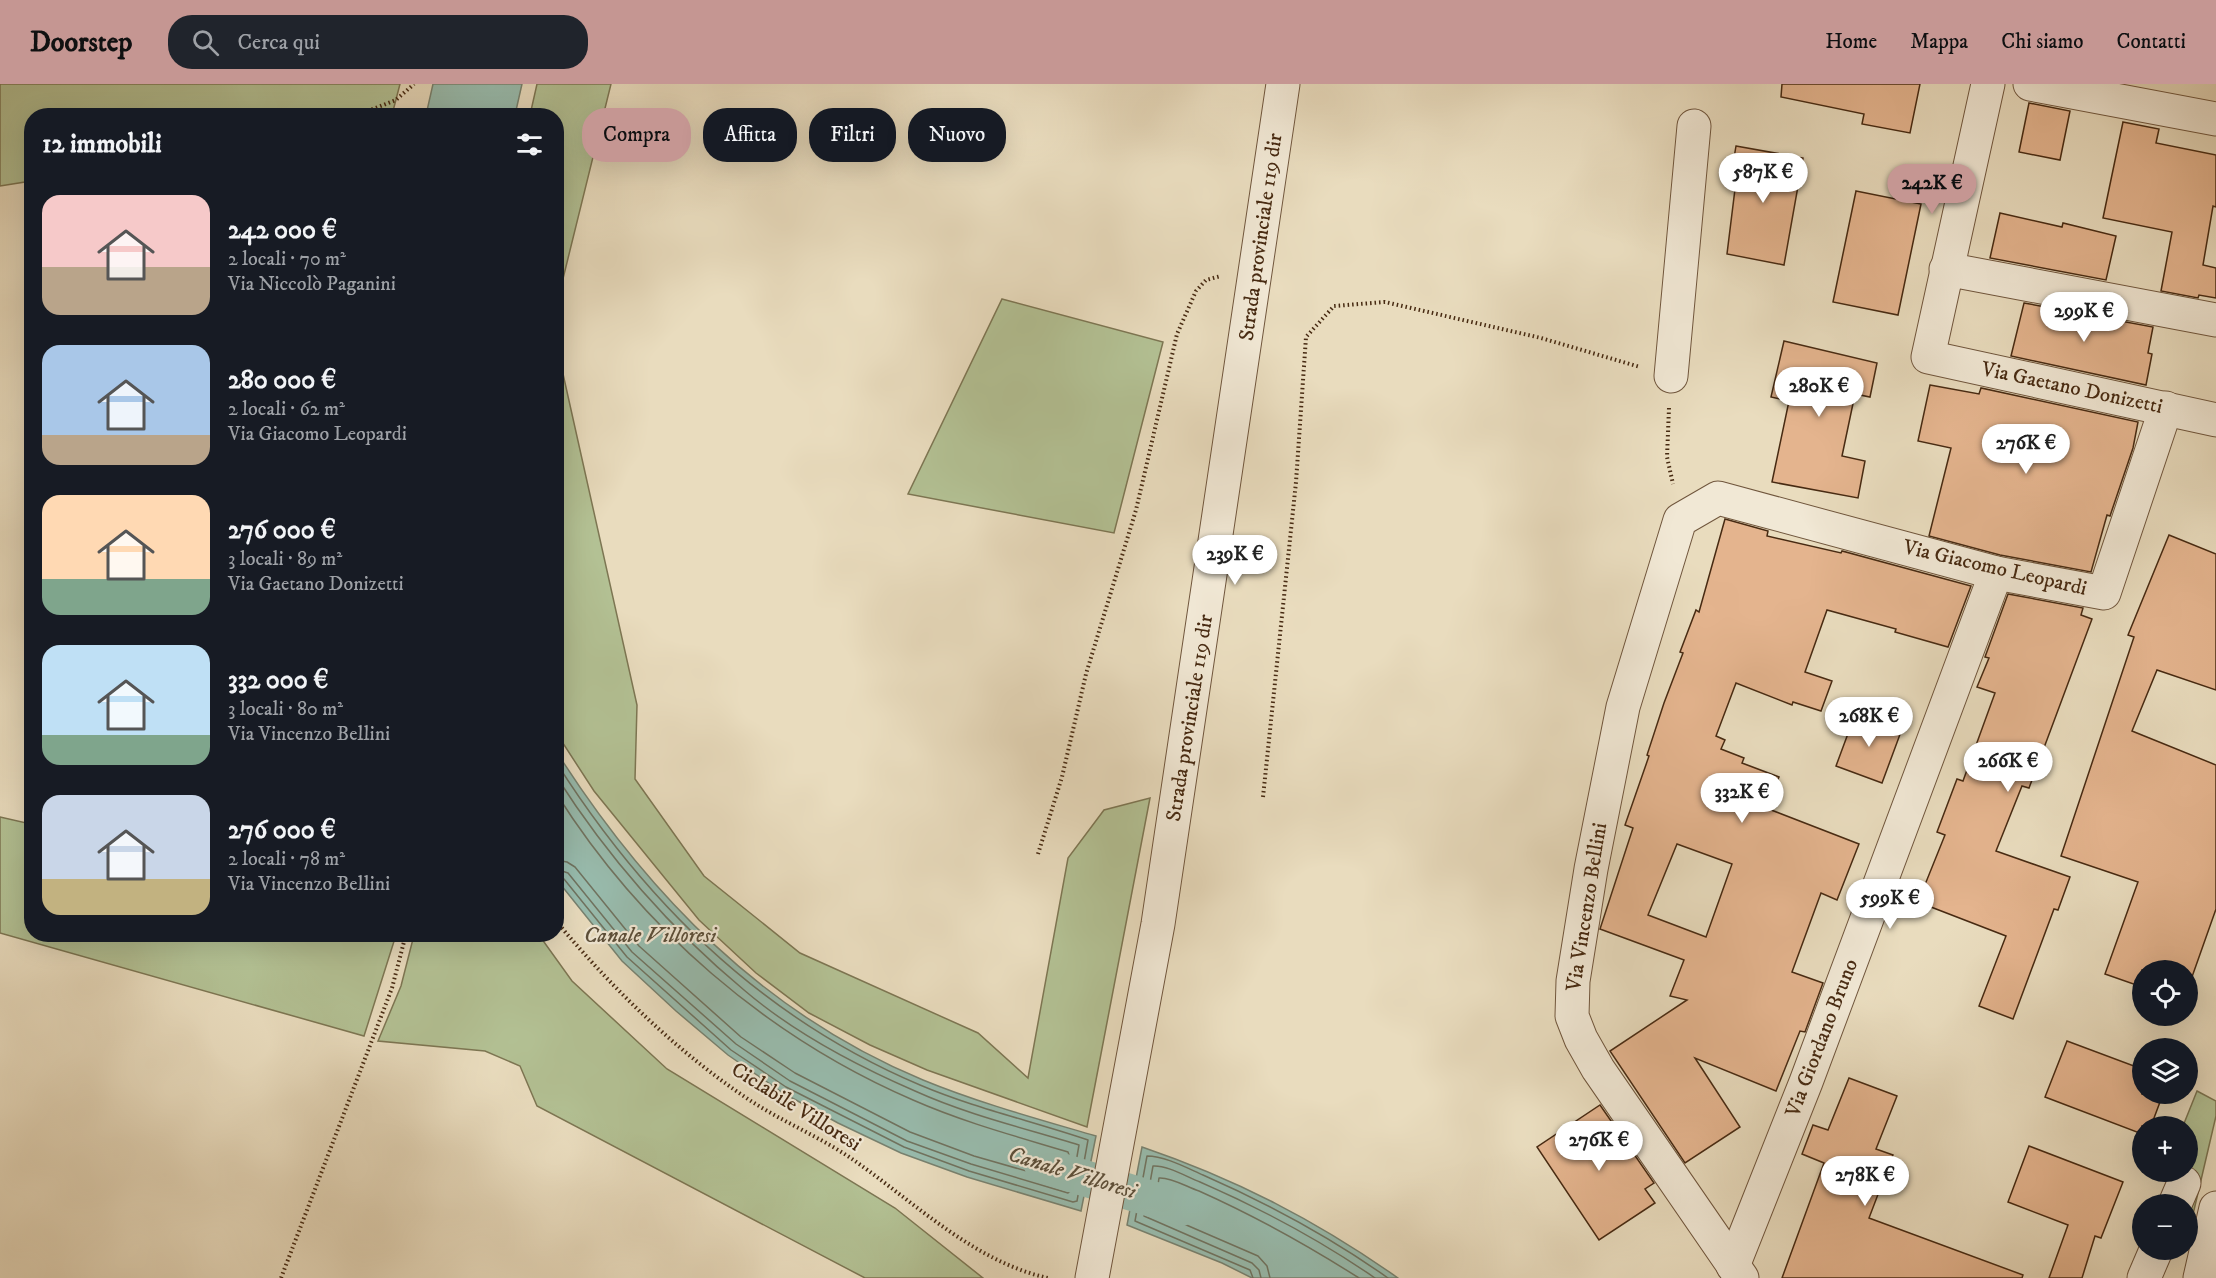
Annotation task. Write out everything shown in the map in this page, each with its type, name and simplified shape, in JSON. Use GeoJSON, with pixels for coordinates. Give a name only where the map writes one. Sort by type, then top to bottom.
{"type":"FeatureCollection","features":[{"type":"Feature","properties":{"kind":"street","name":"Strada provinciale 119 dir"},"geometry":{"type":"LineString","coordinates":[[1092,1278],[1158,924],[1283,84]]}},
{"type":"Feature","properties":{"kind":"street"},"geometry":{"type":"LineString","coordinates":[[1988,84],[1946,269],[2216,320]]}},
{"type":"Feature","properties":{"kind":"street"},"geometry":{"type":"LineString","coordinates":[[2030,84],[2216,120]]}},
{"type":"Feature","properties":{"kind":"street"},"geometry":{"type":"LineString","coordinates":[[1671,376],[1694,126]]}},
{"type":"Feature","properties":{"kind":"street","name":"Via Gaetano Donizetti"},"geometry":{"type":"LineString","coordinates":[[1946,269],[1928,357],[2216,420]]}},
{"type":"Feature","properties":{"kind":"street","name":"Via Giacomo Leopardi"},"geometry":{"type":"LineString","coordinates":[[1690,514],[1718,498],[1996,573],[2104,592],[2166,408]]}},
{"type":"Feature","properties":{"kind":"street","name":"Via Vincenzo Bellini"},"geometry":{"type":"LineString","coordinates":[[1690,514],[1623,707],[1591,869],[1573,981],[1572,1016],[1581,1039],[1598,1069],[1738,1272]]}},
{"type":"Feature","properties":{"kind":"street","name":"Via Giordano Bruno"},"geometry":{"type":"LineString","coordinates":[[1738,1272],[1806,1082],[1996,573]]}},
{"type":"Feature","properties":{"kind":"street"},"geometry":{"type":"LineString","coordinates":[[2200,1278],[2216,1208]]}},
{"type":"Feature","properties":{"kind":"street"},"geometry":{"type":"LineString","coordinates":[[2145,1278],[2152,1260]]}},
{"type":"Feature","properties":{"kind":"path"},"geometry":{"type":"LineString","coordinates":[[376,108],[396,100],[414,84]]}},
{"type":"Feature","properties":{"kind":"path"},"geometry":{"type":"LineString","coordinates":[[1038,854],[1062,777],[1086,674],[1136,510],[1177,334],[1196,291],[1206,280],[1256,267]]}},
{"type":"Feature","properties":{"kind":"path"},"geometry":{"type":"LineString","coordinates":[[1263,797],[1296,482],[1306,337],[1334,306],[1385,302],[1541,338],[1671,376],[1667,457],[1690,514]]}},
{"type":"Feature","properties":{"kind":"path","name":"Ciclabile Villoresi"},"geometry":{"type":"LineString","coordinates":[[564,930],[618,990],[677,1043],[745,1097],[844,1153],[963,1239],[1033,1276],[1048,1278]]}},
{"type":"Feature","properties":{"kind":"path"},"geometry":{"type":"LineString","coordinates":[[281,1278],[392,988],[404,942]]}},
{"type":"Feature","properties":{"kind":"shaded area"},"geometry":{"type":"Polygon","coordinates":[[[0,84],[400,84],[394,108],[24,108],[24,182],[0,186],[0,84]]]}},
{"type":"Feature","properties":{"kind":"shaded area"},"geometry":{"type":"Polygon","coordinates":[[[537,84],[611,84],[605,108],[582,108],[582,162],[592,162],[564,275],[564,108],[532,108],[537,84]]]}},
{"type":"Feature","properties":{"kind":"shaded area"},"geometry":{"type":"Polygon","coordinates":[[[1002,299],[1163,342],[1114,533],[908,494],[1002,299]]]}},
{"type":"Feature","properties":{"kind":"shaded area"},"geometry":{"type":"Polygon","coordinates":[[[564,378],[637,705],[635,779],[704,876],[800,953],[978,1033],[1028,1078],[1068,858],[1104,810],[1150,798],[1087,1127],[927,1070],[870,1045],[809,1013],[756,973],[699,920],[594,791],[564,745],[564,378]]]}},
{"type":"Feature","properties":{"kind":"shaded area"},"geometry":{"type":"Polygon","coordinates":[[[0,817],[24,822],[24,940],[0,933],[0,817]]]}},
{"type":"Feature","properties":{"kind":"shaded area"},"geometry":{"type":"Polygon","coordinates":[[[32,942],[394,942],[364,1036],[32,942]]]}},
{"type":"Feature","properties":{"kind":"shaded area"},"geometry":{"type":"Polygon","coordinates":[[[412,942],[544,942],[572,981],[667,1069],[895,1208],[983,1278],[865,1278],[537,1106],[520,1066],[485,1051],[378,1041],[401,986],[412,942]]]}},
{"type":"Feature","properties":{"kind":"shaded area"},"geometry":{"type":"Polygon","coordinates":[[[2198,1092],[2216,1101],[2216,1116],[2198,1194],[2187,1194],[2187,1182],[2198,1182],[2198,1116],[2187,1116],[2192,1104],[2198,1104],[2198,1092]]]}},
{"type":"Feature","properties":{"kind":"water"},"geometry":{"type":"Polygon","coordinates":[[[433,84],[522,84],[517,108],[428,108],[433,84]]]}},
{"type":"Feature","properties":{"kind":"water","name":"Canale Villoresi"},"geometry":{"type":"Polygon","coordinates":[[[564,763],[629,853],[670,901],[761,985],[811,1021],[865,1053],[923,1080],[987,1103],[1096,1136],[1081,1211],[967,1177],[901,1153],[838,1123],[783,1093],[728,1055],[622,961],[564,889],[564,763]]]}},
{"type":"Feature","properties":{"kind":"water","name":"Canale Villoresi"},"geometry":{"type":"Polygon","coordinates":[[[1142,1147],[1177,1159],[1275,1203],[1337,1238],[1398,1278],[1252,1278],[1222,1263],[1127,1225],[1142,1147]]]}},
{"type":"Feature","properties":{"kind":"building"},"geometry":{"type":"Polygon","coordinates":[[[1782,84],[1920,84],[1910,133],[1862,124],[1864,114],[1781,97],[1782,84]]]}},
{"type":"Feature","properties":{"kind":"building"},"geometry":{"type":"Polygon","coordinates":[[[2029,103],[2070,111],[2060,160],[2019,152],[2029,103]]]}},
{"type":"Feature","properties":{"kind":"building"},"geometry":{"type":"Polygon","coordinates":[[[2123,122],[2159,129],[2156,143],[2216,155],[2216,207],[2213,206],[2203,265],[2216,268],[2216,298],[2199,295],[2198,298],[2161,291],[2172,232],[2103,218],[2123,122]]]}},
{"type":"Feature","properties":{"kind":"building"},"geometry":{"type":"Polygon","coordinates":[[[1736,146],[1803,158],[1784,265],[1727,254],[1735,189],[1729,188],[1736,146]]]}},
{"type":"Feature","properties":{"kind":"building"},"geometry":{"type":"Polygon","coordinates":[[[1856,191],[1921,204],[1898,315],[1833,302],[1856,191]]]}},
{"type":"Feature","properties":{"kind":"building"},"geometry":{"type":"Polygon","coordinates":[[[2000,213],[2062,227],[2063,223],[2116,236],[2106,280],[1990,258],[2000,213]]]}},
{"type":"Feature","properties":{"kind":"building"},"geometry":{"type":"Polygon","coordinates":[[[2024,303],[2153,327],[2148,353],[2152,354],[2146,385],[2011,356],[2024,303]]]}},
{"type":"Feature","properties":{"kind":"building"},"geometry":{"type":"Polygon","coordinates":[[[1784,341],[1877,363],[1870,397],[1855,394],[1842,456],[1865,461],[1858,498],[1772,482],[1789,401],[1771,397],[1784,341]]]}},
{"type":"Feature","properties":{"kind":"building"},"geometry":{"type":"Polygon","coordinates":[[[1930,385],[1979,394],[1981,388],[2138,422],[2133,448],[2110,516],[2107,515],[2091,572],[2000,555],[1929,536],[1951,448],[1918,441],[1930,385]]]}},
{"type":"Feature","properties":{"kind":"building"},"geometry":{"type":"Polygon","coordinates":[[[1725,519],[1768,531],[1767,536],[1841,553],[1842,551],[1971,586],[1948,647],[1895,632],[1896,629],[1827,610],[1805,672],[1832,681],[1821,711],[1793,702],[1792,705],[1736,683],[1716,736],[1725,740],[1721,749],[1744,758],[1742,763],[1779,777],[1766,808],[1859,844],[1837,900],[1821,893],[1792,972],[1823,983],[1805,1032],[1800,1031],[1776,1091],[1695,1058],[1740,1127],[1685,1163],[1610,1051],[1687,1000],[1670,996],[1684,960],[1600,929],[1633,828],[1625,825],[1649,756],[1647,755],[1664,703],[1683,653],[1680,652],[1696,610],[1699,612],[1725,519]],[[1677,844],[1648,915],[1706,937],[1732,864],[1677,844]]]}},
{"type":"Feature","properties":{"kind":"building"},"geometry":{"type":"Polygon","coordinates":[[[2169,535],[2216,554],[2216,690],[2157,670],[2132,731],[2216,765],[2216,909],[2198,960],[2132,960],[2132,983],[2105,974],[2138,882],[2061,856],[2134,637],[2128,635],[2169,535]]]}},
{"type":"Feature","properties":{"kind":"building"},"geometry":{"type":"Polygon","coordinates":[[[2008,594],[2083,608],[2081,615],[2092,619],[2029,788],[2022,786],[1996,851],[2070,877],[2058,910],[2054,909],[2013,1019],[1979,1006],[2006,936],[1918,902],[1945,835],[1937,832],[1957,779],[1963,781],[1995,693],[1977,687],[1989,658],[1985,657],[2008,594]]]}},
{"type":"Feature","properties":{"kind":"building"},"geometry":{"type":"Polygon","coordinates":[[[1856,712],[1902,729],[1882,783],[1836,766],[1856,712]]]}},
{"type":"Feature","properties":{"kind":"building"},"geometry":{"type":"Polygon","coordinates":[[[2067,1041],[2132,1065],[2132,1104],[2159,1104],[2155,1116],[2132,1116],[2132,1130],[2045,1097],[2067,1041]]]}},
{"type":"Feature","properties":{"kind":"building"},"geometry":{"type":"Polygon","coordinates":[[[1849,1078],[1897,1096],[1876,1149],[1893,1155],[1869,1218],[2023,1275],[2022,1278],[1782,1278],[1824,1163],[1802,1154],[1813,1125],[1828,1130],[1849,1078]]]}},
{"type":"Feature","properties":{"kind":"building"},"geometry":{"type":"Polygon","coordinates":[[[1600,1105],[1654,1183],[1645,1189],[1655,1203],[1599,1240],[1537,1147],[1600,1105]]]}},
{"type":"Feature","properties":{"kind":"building"},"geometry":{"type":"Polygon","coordinates":[[[2029,1146],[2123,1182],[2101,1238],[2095,1236],[2082,1278],[2049,1278],[2068,1225],[2008,1202],[2029,1146]]]}},
{"type":"Feature","properties":{"kind":"waterway","name":"Canale Villoresi"},"geometry":{"type":"LineString","coordinates":[[1042,1165],[1181,1208]]}}]}
